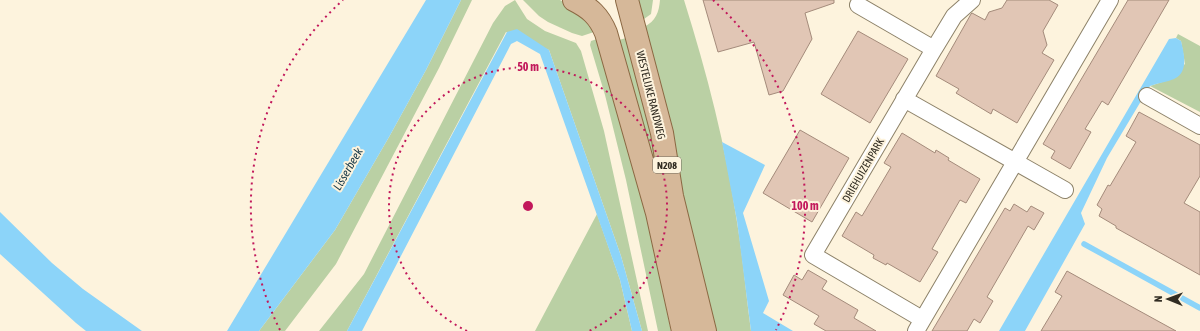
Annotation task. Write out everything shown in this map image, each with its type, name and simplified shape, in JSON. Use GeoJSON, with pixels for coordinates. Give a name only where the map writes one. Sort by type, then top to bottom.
{"type":"FeatureCollection","features":[{"type":"Feature","properties":{"kind":"main road","name":"WESTELIJKE RANDWEG"},"geometry":{"type":"LineString","coordinates":[[627,0],[662,133],[672,196],[705,331]]}},
{"type":"Feature","properties":{"kind":"main road","name":"N208"},"geometry":{"type":"LineString","coordinates":[[582,4],[602,24],[606,33],[657,213],[683,331]]}},
{"type":"Feature","properties":{"kind":"street","name":"DRIEHUIZENPARK"},"geometry":{"type":"LineString","coordinates":[[972,0],[954,16],[812,255],[919,325],[1110,0]]}},
{"type":"Feature","properties":{"kind":"street"},"geometry":{"type":"LineString","coordinates":[[858,5],[934,49]]}},
{"type":"Feature","properties":{"kind":"street"},"geometry":{"type":"LineString","coordinates":[[1147,96],[1200,126]]}},
{"type":"Feature","properties":{"kind":"street"},"geometry":{"type":"LineString","coordinates":[[904,99],[1064,190]]}},
{"type":"Feature","properties":{"kind":"green space"},"geometry":{"type":"Polygon","coordinates":[[[461,0],[472,0],[439,68],[336,264],[285,331],[259,331],[335,230],[426,70],[461,0]]]}},
{"type":"Feature","properties":{"kind":"green space"},"geometry":{"type":"Polygon","coordinates":[[[515,0],[527,19],[545,31],[576,43],[581,51],[604,131],[648,331],[642,331],[621,256],[549,50],[506,32],[347,331],[319,331],[364,274],[493,23],[505,6],[515,0]]]}},
{"type":"Feature","properties":{"kind":"green space"},"geometry":{"type":"Polygon","coordinates":[[[523,0],[560,0],[577,10],[597,31],[582,36],[572,33],[548,22],[539,16],[523,0]]]}},
{"type":"Feature","properties":{"kind":"green space"},"geometry":{"type":"Polygon","coordinates":[[[638,0],[653,0],[651,14],[638,21],[638,0]]]}},
{"type":"Feature","properties":{"kind":"green space"},"geometry":{"type":"Polygon","coordinates":[[[660,0],[684,0],[700,55],[715,110],[733,194],[751,331],[715,331],[699,272],[644,27],[648,25],[656,16],[660,0]]]}},
{"type":"Feature","properties":{"kind":"green space"},"geometry":{"type":"Polygon","coordinates":[[[1178,34],[1200,46],[1200,112],[1150,86],[1165,81],[1185,64],[1181,41],[1176,38],[1178,34]]]}},
{"type":"Feature","properties":{"kind":"green space"},"geometry":{"type":"Polygon","coordinates":[[[630,37],[702,331],[692,331],[615,41],[630,37]]]}},
{"type":"Feature","properties":{"kind":"green space"},"geometry":{"type":"Polygon","coordinates":[[[600,38],[636,165],[671,331],[658,331],[626,180],[605,95],[590,45],[591,41],[600,38]]]}},
{"type":"Feature","properties":{"kind":"green space"},"geometry":{"type":"Polygon","coordinates":[[[597,214],[620,280],[632,331],[535,331],[597,214]]]}},
{"type":"Feature","properties":{"kind":"water","name":"Lisserbeek"},"geometry":{"type":"Polygon","coordinates":[[[426,0],[461,0],[426,70],[335,230],[259,331],[227,331],[426,0]]]}},
{"type":"Feature","properties":{"kind":"water"},"geometry":{"type":"Polygon","coordinates":[[[517,29],[549,50],[621,256],[642,331],[632,331],[620,280],[540,54],[517,41],[511,44],[362,331],[347,331],[507,32],[517,29]]]}},
{"type":"Feature","properties":{"kind":"water"},"geometry":{"type":"Polygon","coordinates":[[[1176,38],[1181,41],[1183,51],[1184,67],[1182,72],[1174,79],[1150,86],[1107,158],[1081,213],[1085,224],[1025,331],[999,331],[1169,39],[1176,38]]]}},
{"type":"Feature","properties":{"kind":"water"},"geometry":{"type":"Polygon","coordinates":[[[722,142],[765,165],[743,213],[769,301],[763,313],[793,331],[751,331],[737,221],[722,142]]]}},
{"type":"Feature","properties":{"kind":"water"},"geometry":{"type":"Polygon","coordinates":[[[0,212],[52,263],[83,289],[142,331],[86,331],[76,323],[0,254],[0,212]]]}},
{"type":"Feature","properties":{"kind":"building"},"geometry":{"type":"Polygon","coordinates":[[[703,0],[834,0],[834,3],[805,13],[812,39],[783,91],[769,95],[754,42],[718,52],[703,0]]]}},
{"type":"Feature","properties":{"kind":"building"},"geometry":{"type":"Polygon","coordinates":[[[1007,0],[1049,0],[1058,5],[1043,31],[1047,45],[1042,53],[1054,60],[1017,123],[993,109],[991,114],[956,93],[959,89],[936,76],[971,14],[972,13],[985,20],[989,12],[1002,8],[1007,0]]]}},
{"type":"Feature","properties":{"kind":"building"},"geometry":{"type":"Polygon","coordinates":[[[1128,0],[1169,0],[1108,105],[1102,101],[1085,129],[1091,132],[1070,169],[1051,158],[1055,151],[1043,144],[1128,0]]]}},
{"type":"Feature","properties":{"kind":"building"},"geometry":{"type":"Polygon","coordinates":[[[858,31],[908,59],[870,123],[821,94],[858,31]]]}},
{"type":"Feature","properties":{"kind":"building"},"geometry":{"type":"Polygon","coordinates":[[[1139,112],[1200,145],[1200,176],[1184,203],[1200,212],[1200,275],[1116,228],[1116,226],[1099,216],[1102,209],[1097,205],[1136,142],[1126,136],[1139,112]]]}},
{"type":"Feature","properties":{"kind":"building"},"geometry":{"type":"Polygon","coordinates":[[[800,130],[849,158],[812,222],[763,193],[800,130]]]}},
{"type":"Feature","properties":{"kind":"building"},"geometry":{"type":"Polygon","coordinates":[[[902,133],[935,153],[936,150],[949,158],[948,160],[980,179],[966,203],[960,200],[932,249],[938,252],[920,282],[887,263],[886,265],[873,258],[874,255],[842,236],[856,212],[862,216],[891,167],[884,163],[902,133]]]}},
{"type":"Feature","properties":{"kind":"building"},"geometry":{"type":"Polygon","coordinates":[[[1014,204],[1027,212],[1031,206],[1044,213],[1034,230],[1028,226],[987,297],[993,301],[980,323],[974,319],[967,331],[932,331],[1005,208],[1010,211],[1014,204]]]}},
{"type":"Feature","properties":{"kind":"building"},"geometry":{"type":"Polygon","coordinates":[[[808,270],[827,281],[822,289],[858,310],[854,318],[876,331],[826,331],[814,324],[819,316],[783,295],[794,275],[802,280],[808,270]]]}},
{"type":"Feature","properties":{"kind":"building"},"geometry":{"type":"Polygon","coordinates":[[[1067,271],[1176,331],[1041,331],[1062,296],[1055,292],[1067,271]]]}},
{"type":"Feature","properties":{"kind":"waterway"},"geometry":{"type":"LineString","coordinates":[[1084,244],[1200,308]]}}]}
